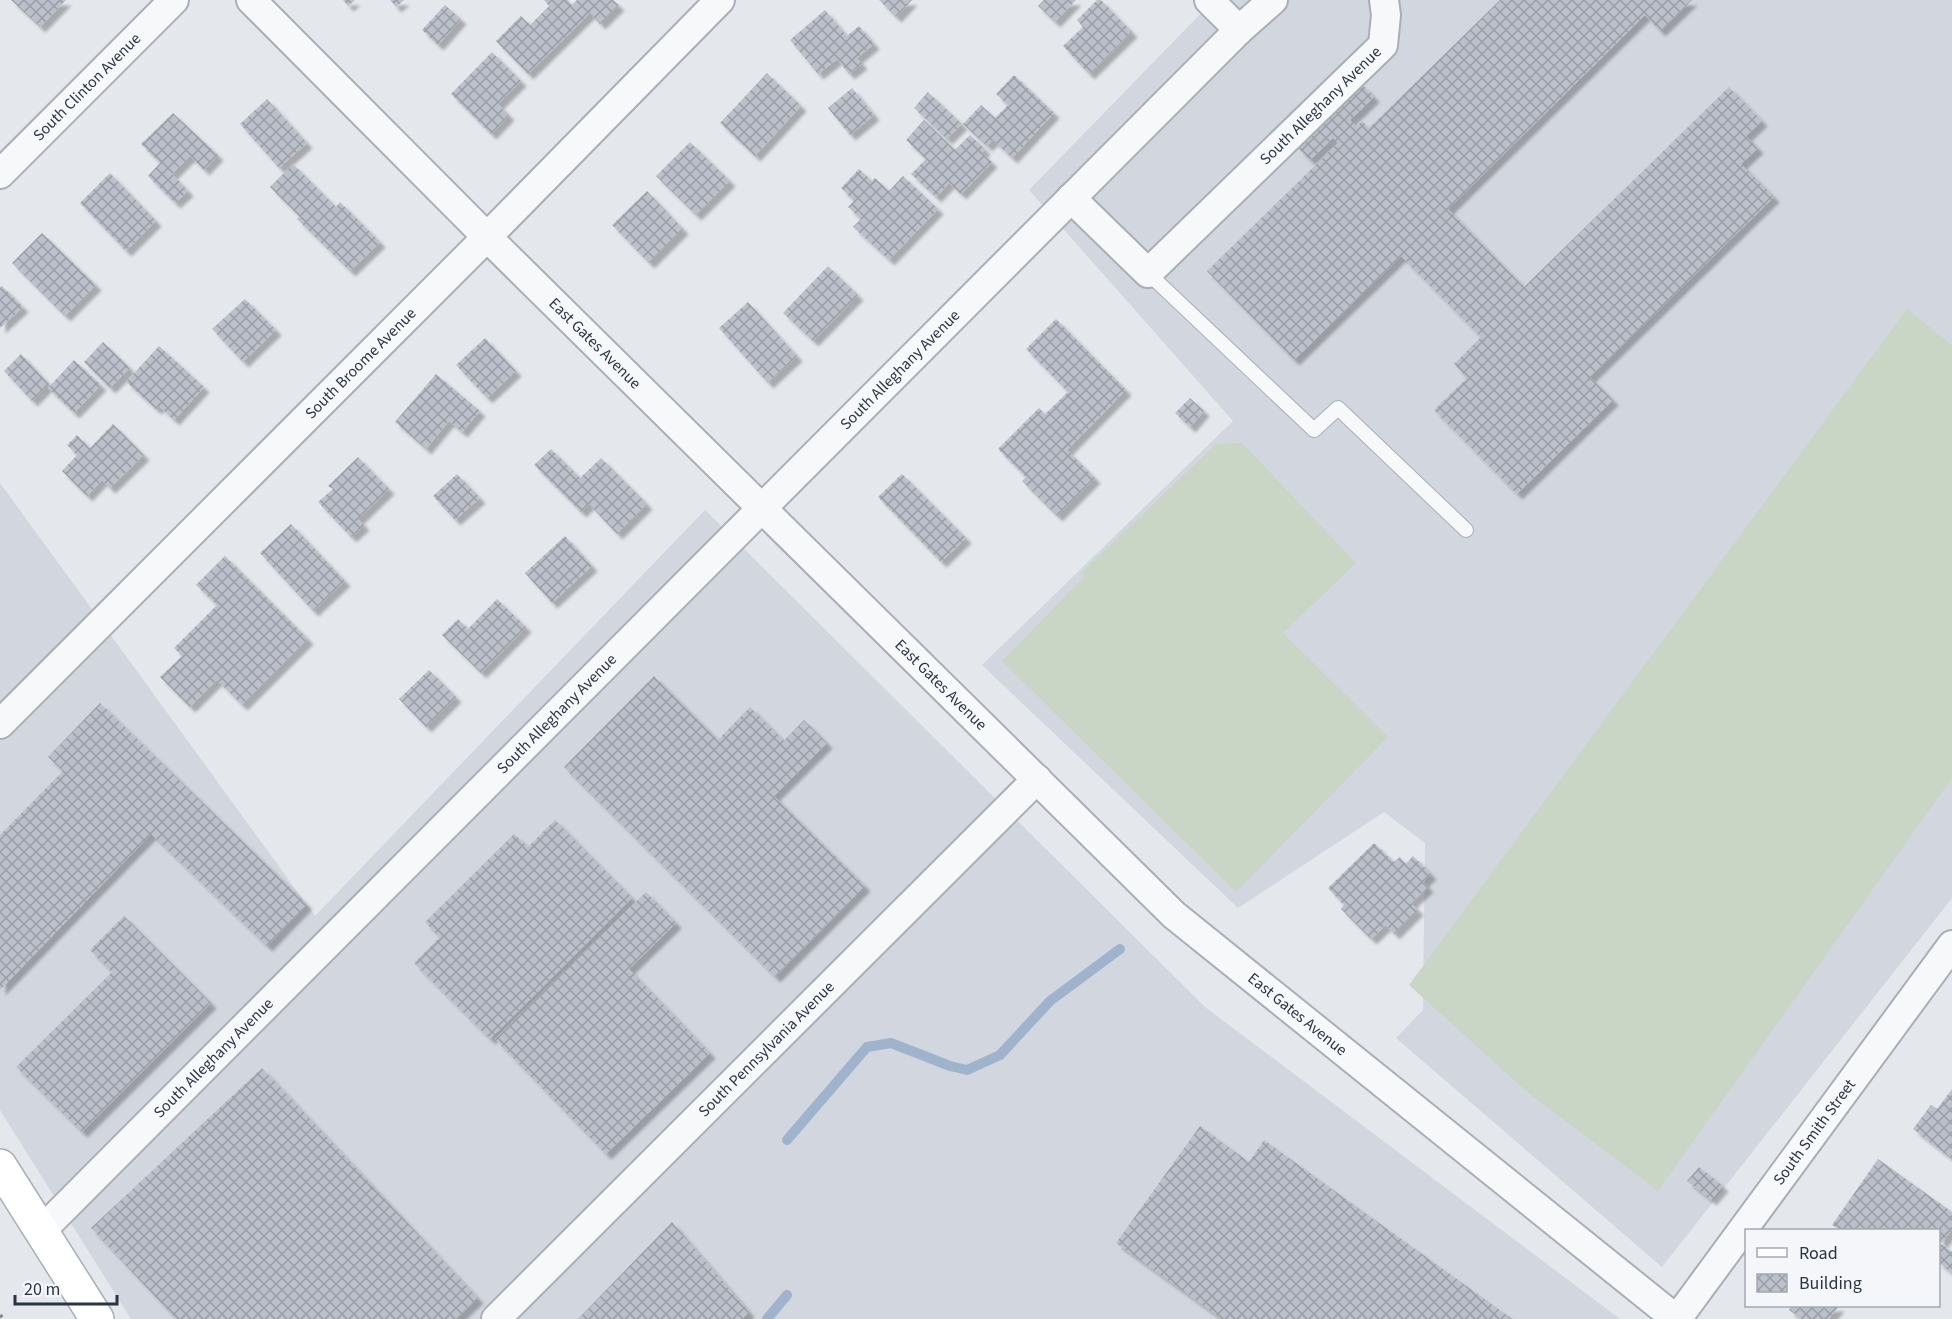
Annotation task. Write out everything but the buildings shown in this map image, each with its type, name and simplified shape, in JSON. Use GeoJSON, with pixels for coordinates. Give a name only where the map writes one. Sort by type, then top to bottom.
{"type":"FeatureCollection","features":[{"type":"Feature","properties":{"kind":"main road"},"geometry":{"type":"LineString","coordinates":[[0,1166],[97,1319]]}},
{"type":"Feature","properties":{"kind":"street","name":"South Clinton Avenue"},"geometry":{"type":"LineString","coordinates":[[0,174],[174,0]]}},
{"type":"Feature","properties":{"kind":"street","name":"East Gates Avenue"},"geometry":{"type":"LineString","coordinates":[[251,0],[487,237],[1174,915],[1677,1319]]}},
{"type":"Feature","properties":{"kind":"street","name":"South Broome Avenue"},"geometry":{"type":"LineString","coordinates":[[0,724],[487,237],[720,0]]}},
{"type":"Feature","properties":{"kind":"street"},"geometry":{"type":"LineString","coordinates":[[1209,0],[1239,30]]}},
{"type":"Feature","properties":{"kind":"street","name":"South Alleghany Avenue"},"geometry":{"type":"LineString","coordinates":[[42,1230],[1239,30],[1273,0]]}},
{"type":"Feature","properties":{"kind":"street","name":"South Alleghany Avenue"},"geometry":{"type":"LineString","coordinates":[[1148,273],[1383,45],[1386,15],[1384,0]]}},
{"type":"Feature","properties":{"kind":"street"},"geometry":{"type":"LineString","coordinates":[[1071,198],[1148,273]]}},
{"type":"Feature","properties":{"kind":"street","name":"South Pennsylvania Avenue"},"geometry":{"type":"LineString","coordinates":[[496,1319],[1037,780]]}},
{"type":"Feature","properties":{"kind":"street","name":"South Smith Street"},"geometry":{"type":"LineString","coordinates":[[1677,1319],[1952,945]]}},
{"type":"Feature","properties":{"kind":"lane"},"geometry":{"type":"LineString","coordinates":[[1148,273],[1314,430],[1338,408],[1466,530]]}},
{"type":"Feature","properties":{"kind":"shaded area"},"geometry":{"type":"Polygon","coordinates":[[[1214,0],[1952,0],[1952,898],[1662,1267],[1396,1038],[1423,1010],[1425,843],[1384,812],[1238,908],[982,665],[1233,421],[1029,190],[1214,0]]]}},
{"type":"Feature","properties":{"kind":"shaded area"},"geometry":{"type":"Polygon","coordinates":[[[0,483],[315,916],[705,510],[1205,1007],[1620,1319],[131,1319],[0,1110],[0,483]]]}},
{"type":"Feature","properties":{"kind":"green space"},"geometry":{"type":"Polygon","coordinates":[[[1907,309],[1952,345],[1952,778],[1658,1191],[1527,1092],[1409,985],[1907,309]]]}},
{"type":"Feature","properties":{"kind":"green space"},"geometry":{"type":"Polygon","coordinates":[[[1242,443],[1356,563],[1283,633],[1388,737],[1236,892],[1002,661],[1085,576],[1082,572],[1216,444],[1242,443]]]}},
{"type":"Feature","properties":{"kind":"waterway"},"geometry":{"type":"LineString","coordinates":[[787,1140],[867,1047],[891,1043],[950,1066],[967,1070],[1000,1055],[1050,1001],[1120,949]]}},
{"type":"Feature","properties":{"kind":"waterway"},"geometry":{"type":"LineString","coordinates":[[767,1319],[787,1295]]}},
{"type":"Feature","properties":{"kind":"railway"},"geometry":{"type":"LineString","coordinates":[[0,1315],[2,1319]]}}]}
